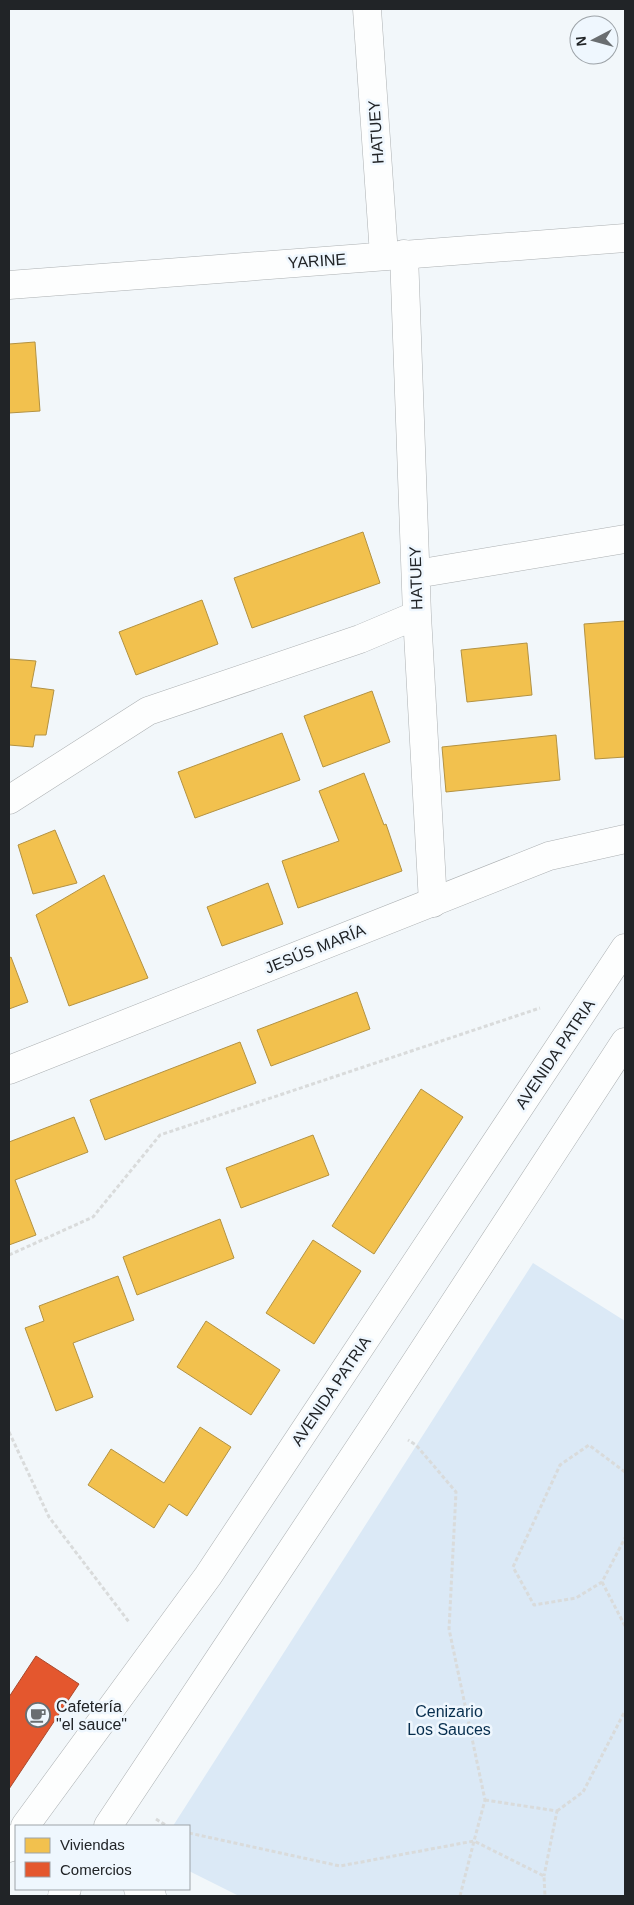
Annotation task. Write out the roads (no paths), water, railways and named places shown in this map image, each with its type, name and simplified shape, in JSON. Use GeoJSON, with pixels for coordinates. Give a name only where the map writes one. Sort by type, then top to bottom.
{"type":"FeatureCollection","features":[{"type":"Feature","properties":{"kind":"street","name":"HATUEY"},"geometry":{"type":"LineString","coordinates":[[367,9],[394,255],[416,574],[433,902]]}},
{"type":"Feature","properties":{"kind":"street","name":"YARINE"},"geometry":{"type":"LineString","coordinates":[[9,285],[625,238]]}},
{"type":"Feature","properties":{"kind":"street"},"geometry":{"type":"LineString","coordinates":[[416,574],[625,539]]}},
{"type":"Feature","properties":{"kind":"street"},"geometry":{"type":"LineString","coordinates":[[9,800],[148,712],[360,639],[417,615]]}},
{"type":"Feature","properties":{"kind":"street","name":"JESÚS MARÍA"},"geometry":{"type":"LineString","coordinates":[[9,1070],[549,856],[625,839]]}},
{"type":"Feature","properties":{"kind":"street","name":"AVENIDA PATRIA"},"geometry":{"type":"LineString","coordinates":[[26,1825],[208,1576],[625,948]]}},
{"type":"Feature","properties":{"kind":"street"},"geometry":{"type":"LineString","coordinates":[[109,1825],[378,1420],[625,1042]]}},
{"type":"Feature","properties":{"kind":"street"},"geometry":{"type":"LineString","coordinates":[[140,1890],[152,1896]]}},
{"type":"Feature","properties":{"kind":"place","name":"Cafetería \"el sauce\""},"geometry":{"type":"Point","coordinates":[38,1715]}},
{"type":"Feature","properties":{"kind":"park label","name":"Cenizario Los Sauces"},"geometry":{"type":"Point","coordinates":[449,1720]}}]}
